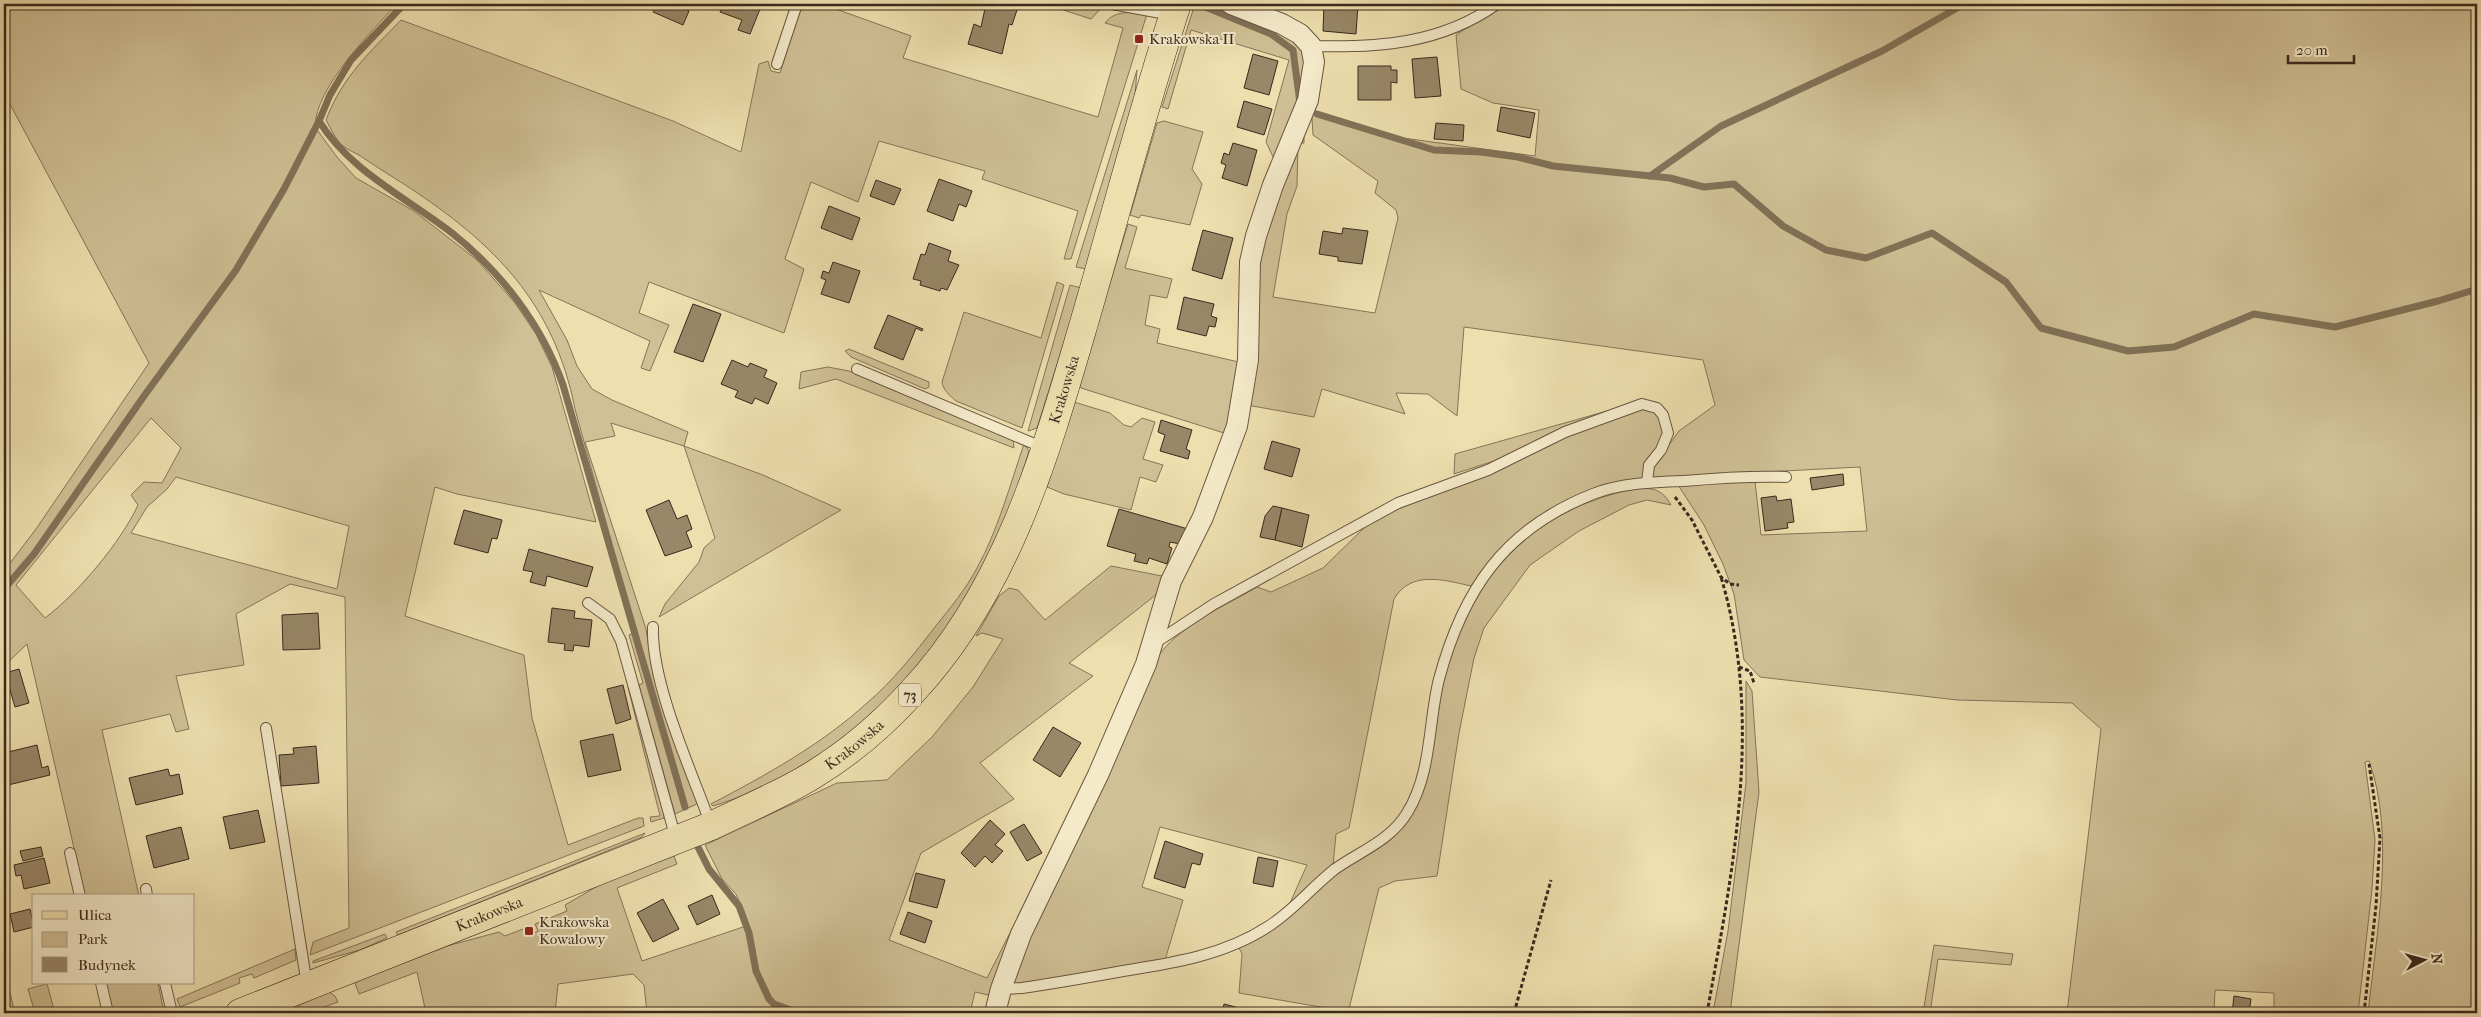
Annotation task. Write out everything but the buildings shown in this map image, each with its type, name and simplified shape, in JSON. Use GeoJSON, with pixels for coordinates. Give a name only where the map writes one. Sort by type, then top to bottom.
{"type":"FeatureCollection","features":[{"type":"Feature","properties":{"kind":"main road","name":"Krakowska"},"geometry":{"type":"LineString","coordinates":[[240,1013],[711,826],[797,784],[821,770],[885,719],[912,692],[959,632],[993,578],[1022,514],[1056,419],[1175,9]]}},
{"type":"Feature","properties":{"kind":"street"},"geometry":{"type":"LineString","coordinates":[[995,1013],[1001,989],[1021,934],[1102,767],[1146,664],[1171,582],[1203,517],[1237,426],[1248,360],[1250,262],[1256,236],[1273,186],[1308,100],[1314,62],[1312,46],[1300,34],[1282,24],[1230,4]]}},
{"type":"Feature","properties":{"kind":"lane"},"geometry":{"type":"LineString","coordinates":[[777,64],[797,4]]}},
{"type":"Feature","properties":{"kind":"lane"},"geometry":{"type":"LineString","coordinates":[[1112,4],[1175,9]]}},
{"type":"Feature","properties":{"kind":"lane"},"geometry":{"type":"LineString","coordinates":[[1312,46],[1369,46],[1410,41],[1452,30],[1497,4]]}},
{"type":"Feature","properties":{"kind":"lane"},"geometry":{"type":"LineString","coordinates":[[857,369],[1045,449]]}},
{"type":"Feature","properties":{"kind":"lane"},"geometry":{"type":"LineString","coordinates":[[1154,639],[1161,639],[1199,613],[1398,503],[1488,470],[1564,432],[1642,404],[1657,408],[1663,416],[1668,433],[1661,450],[1648,465],[1647,483]]}},
{"type":"Feature","properties":{"kind":"lane"},"geometry":{"type":"LineString","coordinates":[[1001,989],[1022,988],[1180,962],[1213,953],[1268,927],[1299,903],[1332,872],[1383,839],[1407,815],[1415,797],[1427,756],[1438,682],[1452,634],[1465,606],[1488,570],[1503,552],[1524,534],[1565,507],[1594,493],[1647,483],[1742,477],[1786,477]]}},
{"type":"Feature","properties":{"kind":"lane"},"geometry":{"type":"LineString","coordinates":[[588,603],[610,619],[621,641],[676,840]]}},
{"type":"Feature","properties":{"kind":"lane"},"geometry":{"type":"LineString","coordinates":[[653,627],[655,663],[711,826]]}},
{"type":"Feature","properties":{"kind":"lane"},"geometry":{"type":"LineString","coordinates":[[266,728],[307,986]]}},
{"type":"Feature","properties":{"kind":"lane"},"geometry":{"type":"LineString","coordinates":[[70,853],[80,894]]}},
{"type":"Feature","properties":{"kind":"lane"},"geometry":{"type":"LineString","coordinates":[[101,984],[108,1013]]}},
{"type":"Feature","properties":{"kind":"lane"},"geometry":{"type":"LineString","coordinates":[[165,984],[172,1013]]}},
{"type":"Feature","properties":{"kind":"path"},"geometry":{"type":"LineString","coordinates":[[1666,482],[1671,493],[1703,538],[1721,577],[1728,600],[1740,667],[1742,690],[1740,798],[1735,847],[1707,1013]]}},
{"type":"Feature","properties":{"kind":"path"},"geometry":{"type":"LineString","coordinates":[[1721,577],[1730,584],[1739,585]]}},
{"type":"Feature","properties":{"kind":"path"},"geometry":{"type":"LineString","coordinates":[[1740,667],[1750,671],[1754,683]]}},
{"type":"Feature","properties":{"kind":"path"},"geometry":{"type":"LineString","coordinates":[[2364,1013],[2376,906],[2380,838],[2369,764]]}},
{"type":"Feature","properties":{"kind":"path"},"geometry":{"type":"LineString","coordinates":[[1514,1013],[1551,880]]}},
{"type":"Feature","properties":{"kind":"green space"},"geometry":{"type":"Polygon","coordinates":[[[4,4],[397,4],[346,61],[334,78],[317,112],[315,127],[337,157],[356,178],[414,211],[477,260],[515,303],[536,334],[552,367],[596,522],[457,494],[435,487],[405,616],[524,655],[532,718],[568,845],[638,818],[643,818],[644,826],[310,955],[313,942],[349,928],[345,597],[290,584],[236,614],[244,665],[176,676],[189,729],[176,732],[170,714],[102,730],[139,894],[85,894],[27,644],[4,666],[4,571],[36,529],[149,363],[4,93],[4,4]],[[151,418],[16,585],[45,618],[71,595],[98,566],[121,535],[138,505],[131,495],[144,482],[162,483],[181,448],[151,418]],[[176,477],[167,489],[147,507],[131,533],[337,589],[349,526],[176,477]]]}},
{"type":"Feature","properties":{"kind":"green space"},"geometry":{"type":"Polygon","coordinates":[[[801,4],[822,4],[911,36],[903,58],[1098,117],[1123,28],[1105,23],[1119,14],[1147,14],[1071,259],[1064,259],[1078,211],[982,179],[985,171],[879,141],[858,202],[811,182],[785,259],[804,269],[784,333],[649,282],[639,313],[669,325],[650,371],[641,368],[650,341],[539,290],[567,340],[577,366],[592,389],[612,400],[688,432],[684,446],[611,423],[615,436],[585,442],[646,629],[650,654],[699,803],[675,814],[639,685],[643,683],[629,635],[636,632],[565,371],[552,338],[536,307],[493,254],[439,208],[344,147],[336,138],[326,120],[340,91],[358,66],[401,20],[673,121],[741,152],[759,64],[768,61],[771,71],[780,73],[801,4]]]}},
{"type":"Feature","properties":{"kind":"green space"},"geometry":{"type":"Polygon","coordinates":[[[1045,4],[1074,4],[1101,8],[1091,19],[1045,4]]]}},
{"type":"Feature","properties":{"kind":"green space"},"geometry":{"type":"Polygon","coordinates":[[[1195,4],[1220,4],[1278,26],[1305,53],[1305,81],[1276,163],[1266,142],[1289,60],[1191,30],[1168,109],[1162,107],[1195,4]]]}},
{"type":"Feature","properties":{"kind":"green space"},"geometry":{"type":"Polygon","coordinates":[[[1502,4],[2477,4],[2477,1013],[2368,1013],[2379,919],[2383,853],[2377,790],[2369,761],[2365,762],[2375,840],[2372,889],[2358,1013],[2274,1013],[2274,993],[2215,990],[2214,1013],[2067,1013],[2101,729],[2072,703],[1957,700],[1760,677],[1744,660],[1734,594],[1723,564],[1704,525],[1678,485],[1755,481],[1761,535],[1867,531],[1860,467],[1650,478],[1650,471],[1679,431],[1715,405],[1703,360],[1464,327],[1457,416],[1428,394],[1396,393],[1405,414],[1322,389],[1314,417],[1247,405],[1255,261],[1304,122],[1304,143],[1298,143],[1297,186],[1287,214],[1273,297],[1375,313],[1398,218],[1396,210],[1375,193],[1378,181],[1313,135],[1311,104],[1317,112],[1403,138],[1535,156],[1539,110],[1493,103],[1461,89],[1456,35],[1502,4]]]}},
{"type":"Feature","properties":{"kind":"green space"},"geometry":{"type":"Polygon","coordinates":[[[1137,70],[1135,96],[1086,269],[1076,267],[1137,70]]]}},
{"type":"Feature","properties":{"kind":"green space"},"geometry":{"type":"Polygon","coordinates":[[[1164,121],[1203,132],[1192,169],[1202,184],[1190,225],[1141,215],[1139,218],[1130,215],[1157,123],[1164,121]]]}},
{"type":"Feature","properties":{"kind":"green space"},"geometry":{"type":"Polygon","coordinates":[[[1128,224],[1137,227],[1125,268],[1172,279],[1167,298],[1150,295],[1145,325],[1160,329],[1157,343],[1243,363],[1240,397],[1224,433],[1081,388],[1079,385],[1128,224]]]}},
{"type":"Feature","properties":{"kind":"green space"},"geometry":{"type":"Polygon","coordinates":[[[1057,282],[1064,285],[1022,428],[956,401],[951,397],[945,390],[942,382],[964,312],[1041,338],[1057,282]]]}},
{"type":"Feature","properties":{"kind":"green space"},"geometry":{"type":"Polygon","coordinates":[[[1070,285],[1081,288],[1037,428],[1028,431],[1070,285]]]}},
{"type":"Feature","properties":{"kind":"green space"},"geometry":{"type":"Polygon","coordinates":[[[849,349],[929,382],[929,387],[925,389],[851,357],[845,351],[849,349]]]}},
{"type":"Feature","properties":{"kind":"green space"},"geometry":{"type":"Polygon","coordinates":[[[828,367],[849,371],[1013,438],[1014,448],[836,379],[799,389],[801,372],[828,367]]]}},
{"type":"Feature","properties":{"kind":"green space"},"geometry":{"type":"Polygon","coordinates":[[[1074,402],[1110,413],[1124,425],[1131,427],[1142,418],[1155,422],[1143,459],[1163,465],[1156,482],[1140,477],[1131,510],[1064,494],[1047,487],[1074,402]]]}},
{"type":"Feature","properties":{"kind":"green space"},"geometry":{"type":"Polygon","coordinates":[[[1644,407],[1656,412],[1665,433],[1644,479],[1607,486],[1522,532],[1493,557],[1471,586],[1429,579],[1409,584],[1394,599],[1349,828],[1336,834],[1333,866],[1290,903],[1307,865],[1160,827],[1142,887],[1183,900],[1165,960],[1018,985],[1009,979],[1156,659],[1177,636],[1202,618],[1257,587],[1271,592],[1323,568],[1366,526],[1387,514],[1570,434],[1644,407]]]}},
{"type":"Feature","properties":{"kind":"green space"},"geometry":{"type":"Polygon","coordinates":[[[1607,411],[1500,459],[1454,474],[1455,454],[1607,411]]]}},
{"type":"Feature","properties":{"kind":"green space"},"geometry":{"type":"Polygon","coordinates":[[[1024,444],[1029,451],[1013,501],[993,550],[977,581],[954,618],[928,654],[866,718],[831,746],[793,771],[754,791],[713,806],[711,804],[812,746],[877,695],[903,667],[958,598],[977,568],[997,523],[1024,444]]]}},
{"type":"Feature","properties":{"kind":"green space"},"geometry":{"type":"Polygon","coordinates":[[[684,446],[763,475],[841,510],[659,617],[665,604],[699,562],[704,548],[715,538],[684,446]]]}},
{"type":"Feature","properties":{"kind":"green space"},"geometry":{"type":"Polygon","coordinates":[[[1638,488],[1658,491],[1665,496],[1671,505],[1647,500],[1629,505],[1579,531],[1530,565],[1484,628],[1474,658],[1459,733],[1437,876],[1395,881],[1379,888],[1348,1013],[1332,1013],[1332,1009],[1239,993],[1242,954],[1239,948],[1271,930],[1289,917],[1336,875],[1394,837],[1407,822],[1415,808],[1426,777],[1441,695],[1451,655],[1464,619],[1483,587],[1505,558],[1532,534],[1563,514],[1598,499],[1638,488]]]}},
{"type":"Feature","properties":{"kind":"green space"},"geometry":{"type":"Polygon","coordinates":[[[1111,566],[1162,576],[1157,594],[1069,663],[1093,676],[980,763],[1014,799],[921,853],[889,940],[987,978],[1013,927],[993,996],[975,992],[970,1013],[647,1013],[644,985],[633,974],[558,984],[555,1013],[426,1013],[417,972],[359,994],[355,983],[359,980],[447,946],[499,932],[505,936],[523,929],[528,936],[538,931],[535,924],[567,911],[565,905],[608,880],[674,856],[677,864],[617,888],[642,961],[749,925],[736,894],[722,879],[705,845],[837,783],[887,780],[932,737],[973,687],[1003,639],[982,633],[976,636],[999,596],[1009,588],[1018,590],[1045,620],[1111,566]]]}},
{"type":"Feature","properties":{"kind":"green space"},"geometry":{"type":"Polygon","coordinates":[[[1746,681],[1752,691],[1759,792],[1730,1013],[1713,1013],[1728,931],[1746,783],[1746,681]]]}},
{"type":"Feature","properties":{"kind":"green space"},"geometry":{"type":"Polygon","coordinates":[[[632,686],[663,809],[664,818],[651,822],[650,817],[660,816],[628,687],[632,686]]]}},
{"type":"Feature","properties":{"kind":"green space"},"geometry":{"type":"Polygon","coordinates":[[[645,833],[642,837],[398,935],[396,932],[645,833]]]}},
{"type":"Feature","properties":{"kind":"green space"},"geometry":{"type":"Polygon","coordinates":[[[385,934],[387,938],[360,950],[313,963],[313,961],[385,934]]]}},
{"type":"Feature","properties":{"kind":"green space"},"geometry":{"type":"Polygon","coordinates":[[[1934,945],[2013,954],[2011,965],[1938,959],[1930,1013],[1923,1013],[1934,945]]]}},
{"type":"Feature","properties":{"kind":"green space"},"geometry":{"type":"Polygon","coordinates":[[[295,949],[296,960],[254,978],[252,974],[239,978],[240,983],[180,1007],[177,999],[295,949]]]}},
{"type":"Feature","properties":{"kind":"green space"},"geometry":{"type":"Polygon","coordinates":[[[4,969],[15,1013],[4,1013],[4,969]]]}},
{"type":"Feature","properties":{"kind":"green space"},"geometry":{"type":"Polygon","coordinates":[[[47,984],[55,1013],[35,1013],[28,989],[47,984]]]}},
{"type":"Feature","properties":{"kind":"green space"},"geometry":{"type":"Polygon","coordinates":[[[104,984],[158,984],[164,1013],[112,1013],[104,984]]]}},
{"type":"Feature","properties":{"kind":"green space"},"geometry":{"type":"Polygon","coordinates":[[[329,992],[335,996],[338,1002],[307,1013],[278,1013],[293,1010],[301,1004],[329,992]]]}},
{"type":"Feature","properties":{"kind":"waterway"},"geometry":{"type":"LineString","coordinates":[[404,4],[351,60],[330,95],[319,121],[332,139],[363,169],[452,233],[487,265],[504,283],[532,321],[544,342],[563,385],[685,807]]}},
{"type":"Feature","properties":{"kind":"waterway"},"geometry":{"type":"LineString","coordinates":[[1650,176],[1721,126],[1882,51],[1964,4]]}},
{"type":"Feature","properties":{"kind":"waterway"},"geometry":{"type":"LineString","coordinates":[[1203,6],[1271,34],[1293,50],[1300,103]]}},
{"type":"Feature","properties":{"kind":"waterway"},"geometry":{"type":"LineString","coordinates":[[1317,114],[1434,150],[1481,152],[1518,157],[1553,166],[1670,178],[1704,187],[1734,184],[1783,226],[1826,250],[1866,258],[1932,233],[2006,282],[2041,328],[2128,351],[2174,347],[2254,314],[2335,327],[2438,301],[2477,289]]}},
{"type":"Feature","properties":{"kind":"waterway"},"geometry":{"type":"LineString","coordinates":[[4,589],[34,554],[144,396],[236,270],[284,189],[319,121]]}},
{"type":"Feature","properties":{"kind":"waterway"},"geometry":{"type":"LineString","coordinates":[[698,847],[709,869],[739,906],[749,933],[756,971],[769,999],[774,1004],[799,1013]]}},
{"type":"Feature","properties":{"kind":"place","name":"Krakowska II"},"geometry":{"type":"Point","coordinates":[1139,39]}},
{"type":"Feature","properties":{"kind":"place","name":"Krakowska Kowalowy"},"geometry":{"type":"Point","coordinates":[529,931]}}]}
